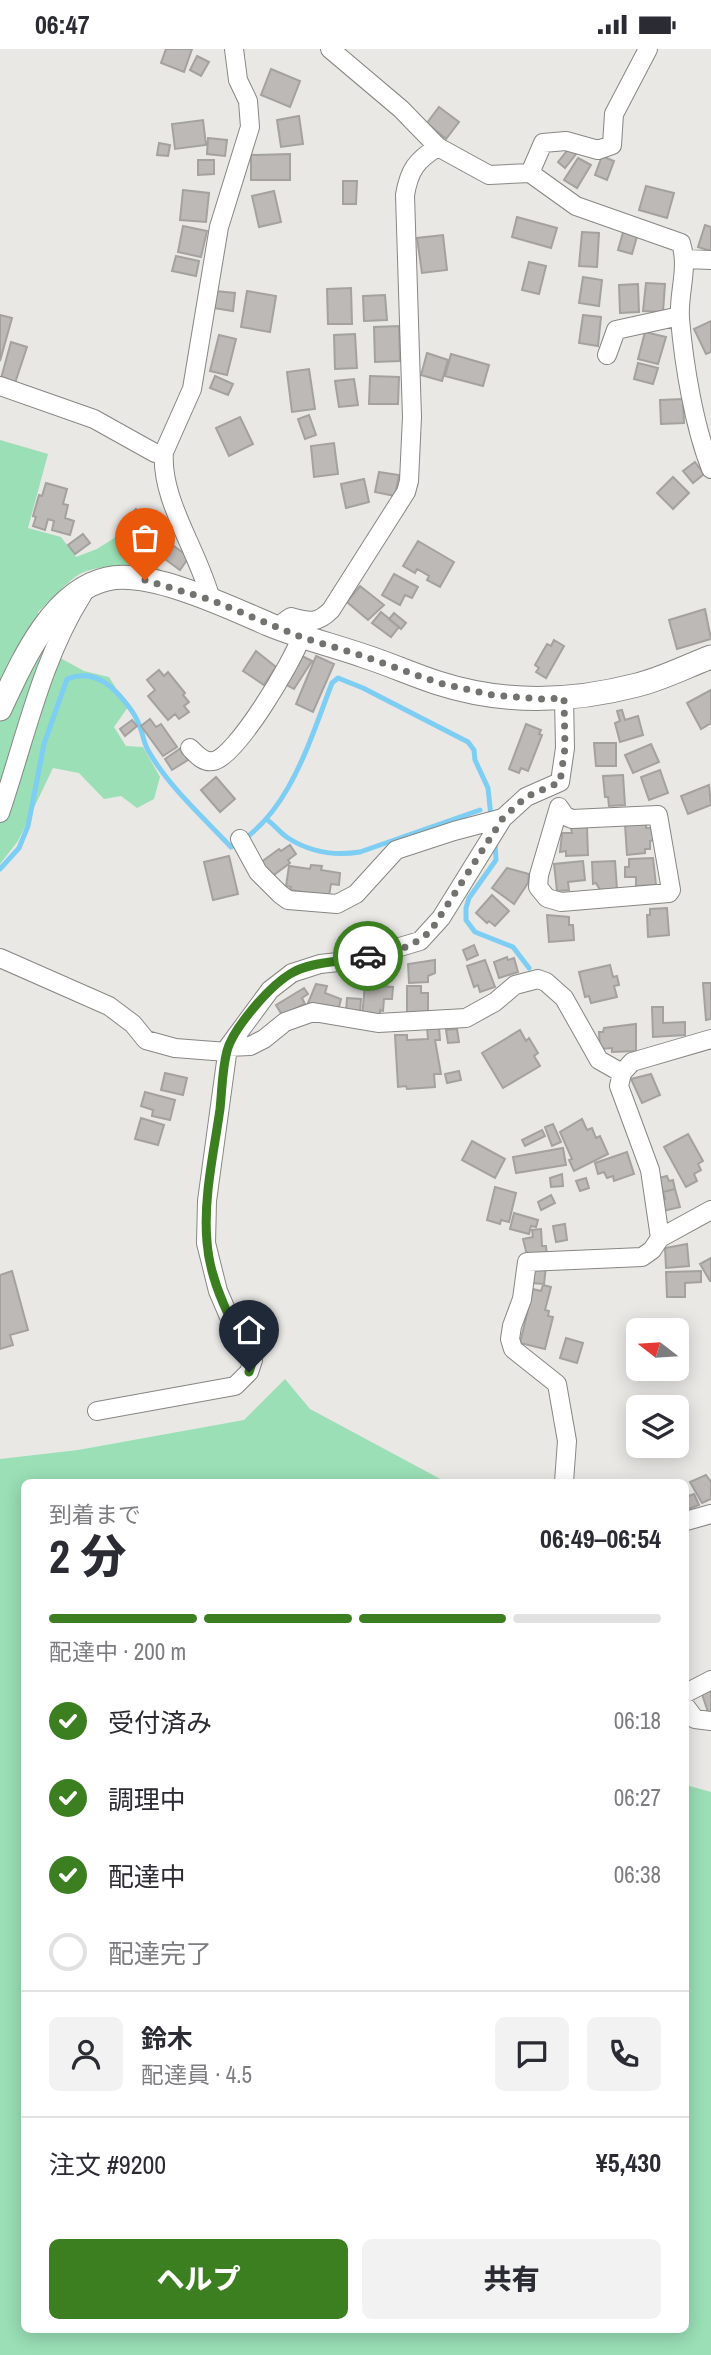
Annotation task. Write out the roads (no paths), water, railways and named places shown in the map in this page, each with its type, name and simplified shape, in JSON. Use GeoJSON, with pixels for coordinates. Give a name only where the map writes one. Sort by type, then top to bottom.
{"type":"FeatureCollection","features":[{"type":"Feature","properties":{"kind":"main road"},"geometry":{"type":"LineString","coordinates":[[0,709],[24,658],[58,608],[104,579],[125,576],[211,600],[292,634],[466,690],[517,698],[564,698],[638,685],[711,657]]}},
{"type":"Feature","properties":{"kind":"street"},"geometry":{"type":"LineString","coordinates":[[211,600],[201,565],[172,503],[163,464],[164,452],[192,389],[219,227],[250,127],[248,101],[238,80],[234,49]]}},
{"type":"Feature","properties":{"kind":"street"},"geometry":{"type":"LineString","coordinates":[[330,49],[401,109],[438,147],[489,175],[530,173],[576,206],[681,243],[686,259],[680,316],[700,441],[711,469]]}},
{"type":"Feature","properties":{"kind":"street"},"geometry":{"type":"LineString","coordinates":[[530,173],[543,143],[566,141],[598,150],[612,145],[614,114],[648,49]]}},
{"type":"Feature","properties":{"kind":"street"},"geometry":{"type":"LineString","coordinates":[[190,748],[208,761],[215,761],[227,754],[275,690],[296,655],[292,634],[285,621],[291,617],[320,621],[331,610],[407,492],[412,417],[405,195],[409,173],[421,158],[438,147]]}},
{"type":"Feature","properties":{"kind":"street"},"geometry":{"type":"LineString","coordinates":[[686,259],[711,260]]}},
{"type":"Feature","properties":{"kind":"street"},"geometry":{"type":"LineString","coordinates":[[607,355],[616,330],[680,316]]}},
{"type":"Feature","properties":{"kind":"street"},"geometry":{"type":"LineString","coordinates":[[0,386],[94,419],[155,453]]}},
{"type":"Feature","properties":{"kind":"street"},"geometry":{"type":"LineString","coordinates":[[0,813],[39,689],[65,625],[87,588]]}},
{"type":"Feature","properties":{"kind":"street"},"geometry":{"type":"LineString","coordinates":[[559,807],[565,816],[572,819],[658,815],[671,890],[669,893],[561,902],[547,898],[538,887],[559,807],[565,748],[564,698]]}},
{"type":"Feature","properties":{"kind":"street"},"geometry":{"type":"LineString","coordinates":[[97,1411],[235,1386],[249,1372],[253,1360],[233,1326],[218,1291],[206,1243],[207,1201],[228,1049],[270,990],[292,973],[320,964],[356,960],[420,941],[441,918],[503,818],[526,797],[560,782]]}},
{"type":"Feature","properties":{"kind":"street"},"geometry":{"type":"LineString","coordinates":[[240,839],[258,872],[280,894],[288,899],[337,904],[356,894],[396,850],[503,818]]}},
{"type":"Feature","properties":{"kind":"street"},"geometry":{"type":"LineString","coordinates":[[0,958],[108,1006],[133,1024],[146,1039],[175,1048],[228,1049],[250,1046],[264,1039],[285,1022],[313,1011],[378,1023],[466,1018],[495,1002],[515,985],[538,979],[546,982],[564,998],[599,1060],[622,1073]]}},
{"type":"Feature","properties":{"kind":"street"},"geometry":{"type":"LineString","coordinates":[[660,1238],[650,1170],[619,1086],[622,1073],[632,1062],[711,1039]]}},
{"type":"Feature","properties":{"kind":"street"},"geometry":{"type":"LineString","coordinates":[[564,1479],[567,1441],[557,1384],[513,1349],[510,1339],[522,1299],[527,1262],[642,1257],[652,1250],[660,1238],[711,1210]]}},
{"type":"Feature","properties":{"kind":"street"},"geometry":{"type":"LineString","coordinates":[[689,1520],[711,1514]]}},
{"type":"Feature","properties":{"kind":"street"},"geometry":{"type":"LineString","coordinates":[[689,1691],[711,1680]]}},
{"type":"Feature","properties":{"kind":"street"},"geometry":{"type":"LineString","coordinates":[[689,1711],[695,1719],[711,1721]]}},
{"type":"Feature","properties":{"kind":"waterway"},"geometry":{"type":"LineString","coordinates":[[0,869],[19,848],[28,826],[44,744],[67,679],[77,676],[97,679],[120,696],[136,717],[147,749],[157,765],[187,802],[231,847],[251,834],[268,817],[282,797],[295,775],[332,683],[338,678],[468,742],[474,750],[475,760],[488,788],[491,817]]}},
{"type":"Feature","properties":{"kind":"waterway"},"geometry":{"type":"LineString","coordinates":[[266,819],[285,836],[305,847],[323,852],[351,853],[480,810]]}},
{"type":"Feature","properties":{"kind":"waterway"},"geometry":{"type":"LineString","coordinates":[[495,840],[496,860],[469,898],[466,920],[475,932],[513,947],[529,968]]}}]}
